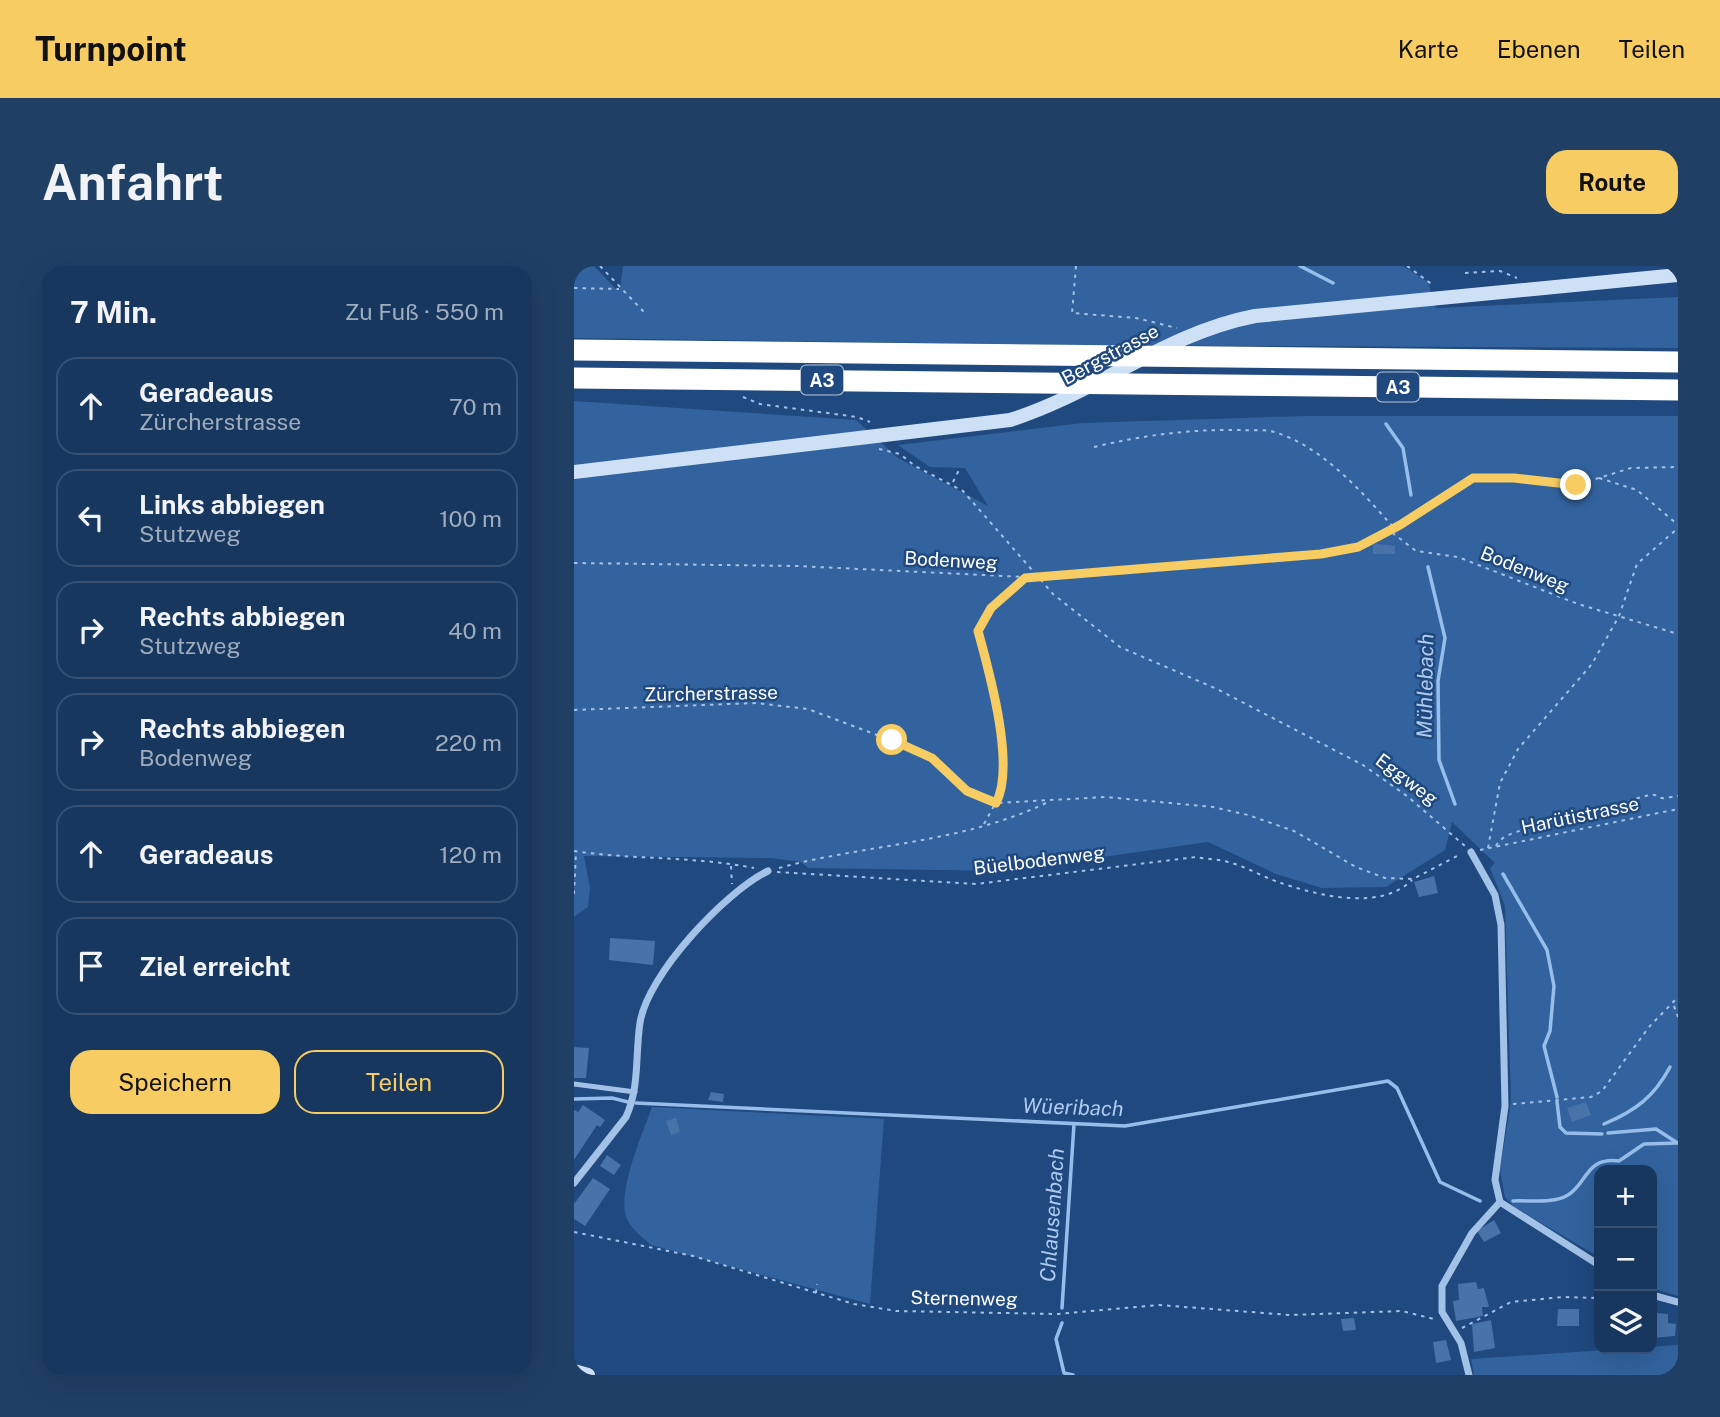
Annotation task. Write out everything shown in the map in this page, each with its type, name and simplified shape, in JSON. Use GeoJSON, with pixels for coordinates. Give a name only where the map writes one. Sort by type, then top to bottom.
{"type":"FeatureCollection","features":[{"type":"Feature","properties":{"kind":"highway","name":"A3"},"geometry":{"type":"LineString","coordinates":[[574,350],[1678,362]]}},
{"type":"Feature","properties":{"kind":"highway","name":"A3"},"geometry":{"type":"LineString","coordinates":[[574,378],[1678,390]]}},
{"type":"Feature","properties":{"kind":"street","name":"Bergstrasse"},"geometry":{"type":"LineString","coordinates":[[574,472],[877,444],[979,426],[1039,411],[1191,333],[1255,316],[1520,292],[1653,272],[1678,275]]}},
{"type":"Feature","properties":{"kind":"street"},"geometry":{"type":"LineString","coordinates":[[1471,852],[1488,877],[1499,909],[1504,1106],[1495,1180],[1500,1202],[1594,1262]]}},
{"type":"Feature","properties":{"kind":"street"},"geometry":{"type":"LineString","coordinates":[[574,1183],[626,1117],[635,1092],[640,1023],[648,994],[727,898],[768,871]]}},
{"type":"Feature","properties":{"kind":"street"},"geometry":{"type":"LineString","coordinates":[[1469,1375],[1456,1333],[1445,1319],[1440,1301],[1442,1286],[1472,1233],[1500,1202]]}},
{"type":"Feature","properties":{"kind":"street"},"geometry":{"type":"LineString","coordinates":[[1657,1296],[1678,1302]]}},
{"type":"Feature","properties":{"kind":"lane"},"geometry":{"type":"LineString","coordinates":[[574,1084],[635,1092]]}},
{"type":"Feature","properties":{"kind":"path"},"geometry":{"type":"LineString","coordinates":[[600,266],[645,312]]}},
{"type":"Feature","properties":{"kind":"path"},"geometry":{"type":"LineString","coordinates":[[1076,266],[1072,313],[1136,318],[1171,325],[1191,333]]}},
{"type":"Feature","properties":{"kind":"path"},"geometry":{"type":"LineString","coordinates":[[1407,266],[1433,286],[1437,300]]}},
{"type":"Feature","properties":{"kind":"path"},"geometry":{"type":"LineString","coordinates":[[1465,273],[1500,271],[1513,274],[1518,279],[1520,292]]}},
{"type":"Feature","properties":{"kind":"path"},"geometry":{"type":"LineString","coordinates":[[574,288],[620,289]]}},
{"type":"Feature","properties":{"kind":"path"},"geometry":{"type":"LineString","coordinates":[[741,396],[760,404],[864,418],[872,424],[877,444]]}},
{"type":"Feature","properties":{"kind":"path"},"geometry":{"type":"LineString","coordinates":[[1094,447],[1139,436],[1198,429],[1273,431],[1324,460],[1362,492],[1394,528]]}},
{"type":"Feature","properties":{"kind":"path","name":"Eggweg"},"geometry":{"type":"LineString","coordinates":[[877,444],[901,454],[952,484],[977,503],[1052,594],[1120,647],[1217,689],[1363,765],[1408,796],[1471,852]]}},
{"type":"Feature","properties":{"kind":"path"},"geometry":{"type":"LineString","coordinates":[[1390,531],[1473,478],[1514,478],[1576,485],[1631,468],[1678,467]]}},
{"type":"Feature","properties":{"kind":"path"},"geometry":{"type":"LineString","coordinates":[[952,484],[959,470]]}},
{"type":"Feature","properties":{"kind":"path"},"geometry":{"type":"LineString","coordinates":[[1599,478],[1637,490],[1678,526],[1637,564],[1619,616]]}},
{"type":"Feature","properties":{"kind":"path","name":"Bodenweg"},"geometry":{"type":"LineString","coordinates":[[574,563],[797,566],[1025,578],[1321,554],[1358,547],[1390,531],[1416,551],[1458,557],[1578,604],[1678,634]]}},
{"type":"Feature","properties":{"kind":"path"},"geometry":{"type":"LineString","coordinates":[[984,824],[1000,795],[1001,746],[995,693],[978,631],[991,608],[1025,578]]}},
{"type":"Feature","properties":{"kind":"path","name":"Harütistrasse"},"geometry":{"type":"LineString","coordinates":[[1619,616],[1592,664],[1518,749],[1500,783],[1488,849],[1678,809]]}},
{"type":"Feature","properties":{"kind":"path","name":"Zürcherstrasse"},"geometry":{"type":"LineString","coordinates":[[574,710],[756,703],[808,709],[922,752],[967,791],[996,803],[1106,797],[1213,807],[1248,815],[1294,831],[1372,874],[1413,879]]}},
{"type":"Feature","properties":{"kind":"path"},"geometry":{"type":"LineString","coordinates":[[1496,847],[1499,840],[1512,834],[1537,826],[1550,826],[1562,817],[1591,820],[1606,808],[1626,802],[1653,795],[1662,799],[1678,796]]}},
{"type":"Feature","properties":{"kind":"path"},"geometry":{"type":"LineString","coordinates":[[768,871],[857,849],[946,835],[1049,801]]}},
{"type":"Feature","properties":{"kind":"path"},"geometry":{"type":"LineString","coordinates":[[574,894],[575,851]]}},
{"type":"Feature","properties":{"kind":"path","name":"Büelbodenweg"},"geometry":{"type":"LineString","coordinates":[[575,851],[611,857],[730,864],[768,871],[976,884],[1196,857],[1227,862],[1277,882],[1343,896],[1366,898],[1404,888],[1413,879]]}},
{"type":"Feature","properties":{"kind":"path"},"geometry":{"type":"LineString","coordinates":[[1413,879],[1452,857],[1471,852]]}},
{"type":"Feature","properties":{"kind":"path"},"geometry":{"type":"LineString","coordinates":[[727,898],[734,876],[730,864]]}},
{"type":"Feature","properties":{"kind":"path"},"geometry":{"type":"LineString","coordinates":[[1504,1106],[1591,1097],[1602,1091],[1649,1027],[1678,998]]}},
{"type":"Feature","properties":{"kind":"path"},"geometry":{"type":"LineString","coordinates":[[1674,1004],[1678,1017]]}},
{"type":"Feature","properties":{"kind":"path","name":"Sternenweg"},"geometry":{"type":"LineString","coordinates":[[574,1232],[693,1256],[816,1294],[895,1311],[1058,1314],[1159,1305],[1290,1315],[1402,1311],[1445,1319]]}},
{"type":"Feature","properties":{"kind":"path"},"geometry":{"type":"LineString","coordinates":[[816,1294],[817,1284]]}},
{"type":"Feature","properties":{"kind":"path"},"geometry":{"type":"LineString","coordinates":[[1456,1333],[1511,1302],[1563,1297],[1594,1298]]}},
{"type":"Feature","properties":{"kind":"shaded area"},"geometry":{"type":"Polygon","coordinates":[[[574,266],[594,266],[617,290],[620,289],[623,266],[1403,266],[1428,282],[1436,308],[1678,297],[1678,348],[1065,345],[574,338],[574,266]]]}},
{"type":"Feature","properties":{"kind":"shaded area"},"geometry":{"type":"Polygon","coordinates":[[[574,401],[856,420],[898,458],[988,506],[965,468],[930,467],[898,445],[1082,423],[1305,416],[1678,416],[1678,1296],[1657,1290],[1657,1165],[1594,1165],[1594,1254],[1514,1207],[1505,1197],[1500,1170],[1511,1101],[1505,906],[1490,868],[1495,863],[1452,822],[1445,850],[1386,887],[1322,888],[1276,874],[1208,842],[1006,871],[808,868],[801,862],[771,858],[584,856],[590,888],[588,907],[574,917],[574,401]]]}},
{"type":"Feature","properties":{"kind":"shaded area"},"geometry":{"type":"Polygon","coordinates":[[[652,1107],[884,1119],[870,1304],[651,1245],[642,1237],[628,1221],[625,1197],[631,1165],[652,1107]]]}},
{"type":"Feature","properties":{"kind":"shaded area"},"geometry":{"type":"Polygon","coordinates":[[[1678,1345],[1678,1375],[1474,1375],[1471,1359],[1594,1351],[1594,1354],[1657,1354],[1657,1346],[1678,1345]]]}},
{"type":"Feature","properties":{"kind":"building"},"geometry":{"type":"Polygon","coordinates":[[[1373,545],[1395,546],[1395,554],[1373,554],[1373,545]]]}},
{"type":"Feature","properties":{"kind":"building"},"geometry":{"type":"Polygon","coordinates":[[[1434,876],[1438,893],[1419,897],[1414,882],[1434,876]]]}},
{"type":"Feature","properties":{"kind":"building"},"geometry":{"type":"Polygon","coordinates":[[[610,938],[655,941],[653,965],[609,960],[610,938]]]}},
{"type":"Feature","properties":{"kind":"building"},"geometry":{"type":"Polygon","coordinates":[[[574,1047],[589,1048],[586,1078],[574,1078],[574,1047]]]}},
{"type":"Feature","properties":{"kind":"building"},"geometry":{"type":"Polygon","coordinates":[[[711,1092],[724,1094],[723,1102],[708,1100],[711,1092]]]}},
{"type":"Feature","properties":{"kind":"building"},"geometry":{"type":"Polygon","coordinates":[[[1586,1102],[1591,1115],[1572,1122],[1567,1108],[1586,1102]]]}},
{"type":"Feature","properties":{"kind":"building"},"geometry":{"type":"Polygon","coordinates":[[[583,1105],[605,1120],[600,1127],[597,1125],[574,1160],[574,1110],[578,1112],[583,1105]]]}},
{"type":"Feature","properties":{"kind":"building"},"geometry":{"type":"Polygon","coordinates":[[[676,1118],[680,1132],[671,1135],[666,1121],[676,1118]]]}},
{"type":"Feature","properties":{"kind":"building"},"geometry":{"type":"Polygon","coordinates":[[[607,1155],[621,1165],[614,1175],[600,1166],[607,1155]]]}},
{"type":"Feature","properties":{"kind":"building"},"geometry":{"type":"Polygon","coordinates":[[[593,1178],[610,1189],[585,1226],[574,1219],[574,1204],[593,1178]]]}},
{"type":"Feature","properties":{"kind":"building"},"geometry":{"type":"Polygon","coordinates":[[[1494,1220],[1501,1233],[1484,1242],[1477,1231],[1494,1220]]]}},
{"type":"Feature","properties":{"kind":"building"},"geometry":{"type":"Polygon","coordinates":[[[1476,1282],[1478,1289],[1484,1288],[1489,1307],[1482,1307],[1483,1316],[1456,1321],[1453,1301],[1459,1300],[1458,1284],[1476,1282]]]}},
{"type":"Feature","properties":{"kind":"building"},"geometry":{"type":"Polygon","coordinates":[[[1558,1309],[1579,1309],[1579,1326],[1557,1326],[1558,1309]]]}},
{"type":"Feature","properties":{"kind":"building"},"geometry":{"type":"Polygon","coordinates":[[[1657,1313],[1668,1314],[1668,1323],[1676,1324],[1675,1336],[1657,1338],[1657,1313]]]}},
{"type":"Feature","properties":{"kind":"building"},"geometry":{"type":"Polygon","coordinates":[[[1354,1318],[1356,1330],[1343,1331],[1341,1319],[1354,1318]]]}},
{"type":"Feature","properties":{"kind":"building"},"geometry":{"type":"Polygon","coordinates":[[[1491,1320],[1495,1348],[1474,1352],[1472,1324],[1491,1320]]]}},
{"type":"Feature","properties":{"kind":"building"},"geometry":{"type":"Polygon","coordinates":[[[1446,1340],[1451,1360],[1436,1363],[1433,1342],[1446,1340]]]}},
{"type":"Feature","properties":{"kind":"waterway","name":"Mühlebach"},"geometry":{"type":"LineString","coordinates":[[1300,266],[1333,283]]}},
{"type":"Feature","properties":{"kind":"waterway","name":"Mühlebach"},"geometry":{"type":"LineString","coordinates":[[1386,424],[1403,448],[1411,495]]}},
{"type":"Feature","properties":{"kind":"waterway","name":"Mühlebach"},"geometry":{"type":"LineString","coordinates":[[1428,567],[1445,638],[1438,681],[1439,760],[1455,804]]}},
{"type":"Feature","properties":{"kind":"waterway","name":"Mühlebach"},"geometry":{"type":"LineString","coordinates":[[1503,874],[1547,950],[1554,986],[1550,1031],[1544,1046],[1557,1097]]}},
{"type":"Feature","properties":{"kind":"waterway","name":"Wüeribach"},"geometry":{"type":"LineString","coordinates":[[1604,1124],[1643,1102],[1670,1067]]}},
{"type":"Feature","properties":{"kind":"waterway","name":"Wüeribach"},"geometry":{"type":"LineString","coordinates":[[636,1103],[1125,1126],[1388,1081],[1397,1088],[1440,1182],[1480,1201]]}},
{"type":"Feature","properties":{"kind":"waterway","name":"Wüeribach"},"geometry":{"type":"LineString","coordinates":[[574,1099],[612,1098],[628,1102]]}},
{"type":"Feature","properties":{"kind":"waterway","name":"Wüeribach"},"geometry":{"type":"LineString","coordinates":[[1557,1102],[1560,1127],[1566,1133],[1602,1134]]}},
{"type":"Feature","properties":{"kind":"waterway","name":"Chlausenbach"},"geometry":{"type":"LineString","coordinates":[[1062,1308],[1074,1124]]}},
{"type":"Feature","properties":{"kind":"waterway","name":"Wüeribach"},"geometry":{"type":"LineString","coordinates":[[1608,1133],[1656,1129],[1676,1142]]}},
{"type":"Feature","properties":{"kind":"waterway","name":"Wüeribach"},"geometry":{"type":"LineString","coordinates":[[1513,1201],[1548,1201],[1562,1198],[1575,1190],[1588,1172],[1600,1163],[1619,1161],[1644,1144],[1678,1143]]}},
{"type":"Feature","properties":{"kind":"waterway","name":"Chlausenbach"},"geometry":{"type":"LineString","coordinates":[[1062,1323],[1056,1339],[1064,1373],[1073,1375]]}},
{"type":"Feature","properties":{"kind":"route"},"geometry":{"type":"LineString","coordinates":[[892,740],[932,758],[967,791],[996,803],[1000,795],[1001,746],[995,693],[978,631],[991,608],[1025,578],[1059,573],[1321,554],[1358,547],[1390,531],[1473,478],[1514,478],[1576,485]]}}]}
